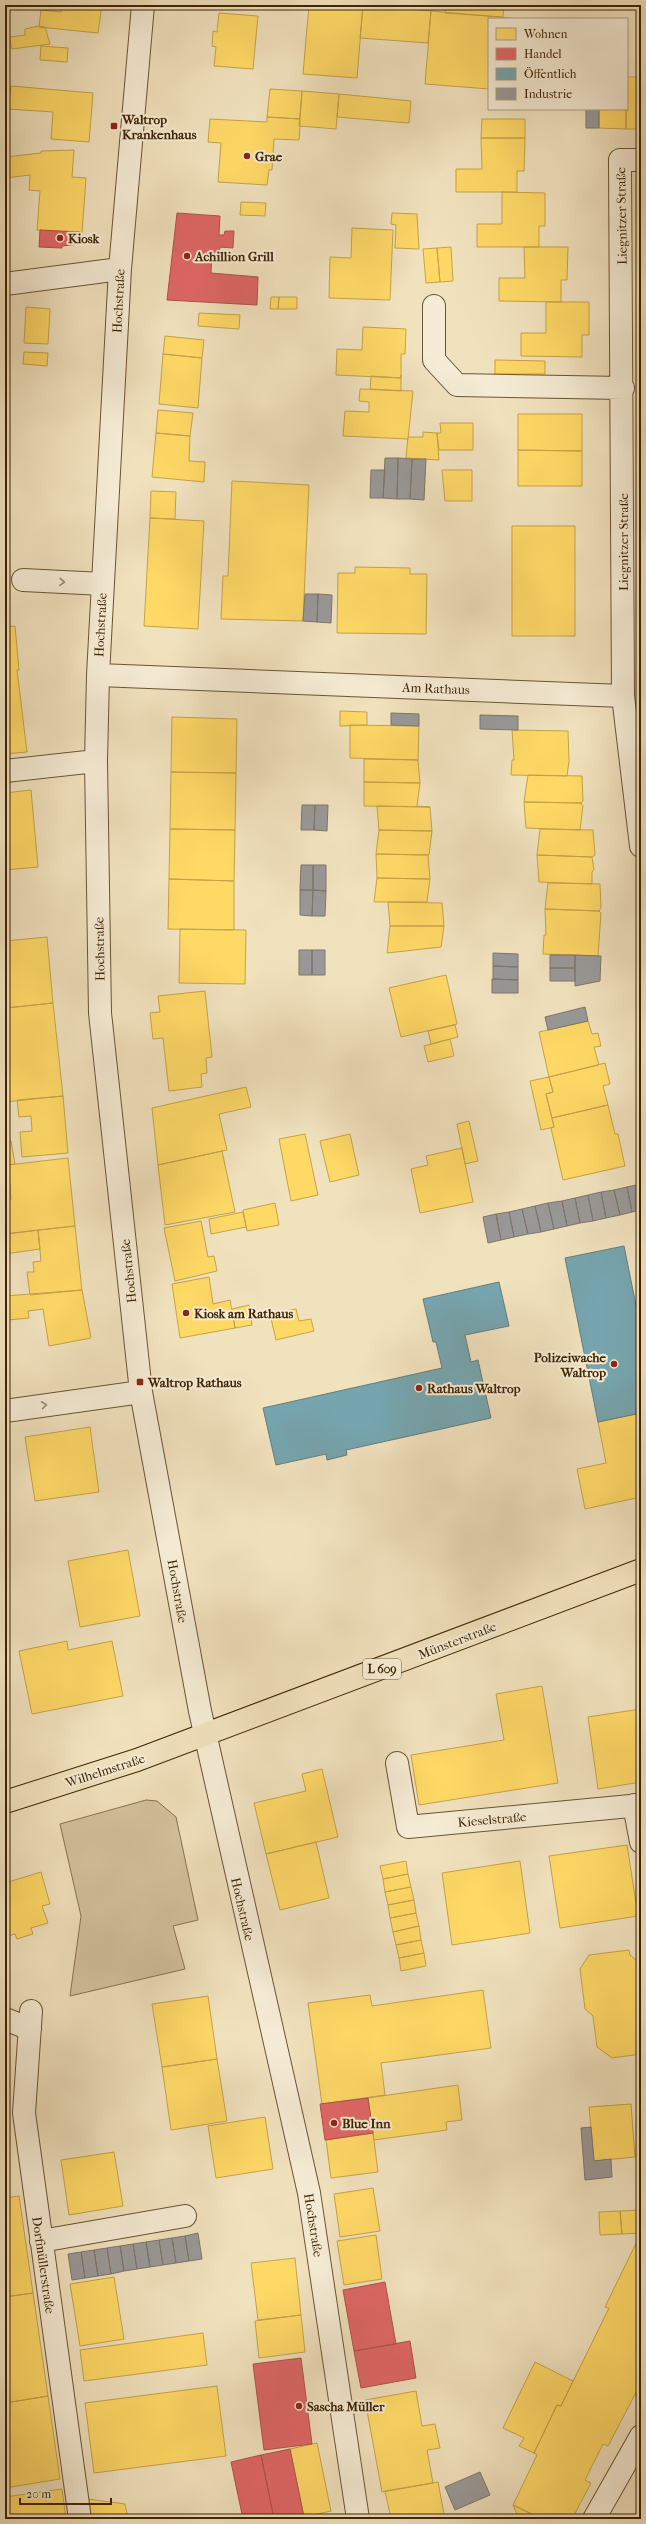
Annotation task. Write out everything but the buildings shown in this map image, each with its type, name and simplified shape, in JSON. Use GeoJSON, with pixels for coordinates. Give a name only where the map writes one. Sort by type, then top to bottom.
{"type":"FeatureCollection","features":[{"type":"Feature","properties":{"kind":"main road","name":"Münsterstraße"},"geometry":{"type":"LineString","coordinates":[[205,1735],[641,1570]]}},
{"type":"Feature","properties":{"kind":"main road","name":"Wilhelmstraße"},"geometry":{"type":"LineString","coordinates":[[5,1802],[137,1760],[205,1735]]}},
{"type":"Feature","properties":{"kind":"street","name":"Hochstraße"},"geometry":{"type":"LineString","coordinates":[[143,5],[120,269],[98,675],[96,761],[100,1013],[141,1392],[205,1735],[309,2193],[358,2519]]}},
{"type":"Feature","properties":{"kind":"street","name":"Liegnitzer Straße"},"geometry":{"type":"LineString","coordinates":[[623,696],[623,388],[620,160],[641,160]]}},
{"type":"Feature","properties":{"kind":"street"},"geometry":{"type":"LineString","coordinates":[[5,284],[120,269]]}},
{"type":"Feature","properties":{"kind":"street"},"geometry":{"type":"LineString","coordinates":[[434,306],[434,360],[457,385],[623,388]]}},
{"type":"Feature","properties":{"kind":"street"},"geometry":{"type":"LineString","coordinates":[[23,580],[103,584]]}},
{"type":"Feature","properties":{"kind":"street","name":"Am Rathaus"},"geometry":{"type":"LineString","coordinates":[[98,675],[623,696]]}},
{"type":"Feature","properties":{"kind":"street"},"geometry":{"type":"LineString","coordinates":[[623,696],[635,749],[641,846]]}},
{"type":"Feature","properties":{"kind":"street"},"geometry":{"type":"LineString","coordinates":[[5,771],[96,761]]}},
{"type":"Feature","properties":{"kind":"street"},"geometry":{"type":"LineString","coordinates":[[5,1411],[141,1392]]}},
{"type":"Feature","properties":{"kind":"street","name":"Kieselstraße"},"geometry":{"type":"LineString","coordinates":[[397,1762],[408,1827],[638,1805]]}},
{"type":"Feature","properties":{"kind":"street"},"geometry":{"type":"LineString","coordinates":[[638,1805],[641,1842]]}},
{"type":"Feature","properties":{"kind":"street","name":"Dorfmüllerstraße"},"geometry":{"type":"LineString","coordinates":[[5,2019],[30,2020],[24,2113],[80,2519]]}},
{"type":"Feature","properties":{"kind":"street"},"geometry":{"type":"LineString","coordinates":[[41,2241],[185,2216]]}},
{"type":"Feature","properties":{"kind":"street"},"geometry":{"type":"LineString","coordinates":[[594,2519],[641,2436]]}},
{"type":"Feature","properties":{"kind":"shaded area"},"geometry":{"type":"Polygon","coordinates":[[[146,1800],[157,1801],[176,1817],[198,1920],[173,1926],[185,1969],[70,1996],[81,1916],[60,1824],[146,1800]]]}},
{"type":"Feature","properties":{"kind":"place","name":"Waltrop Krankenhaus"},"geometry":{"type":"Point","coordinates":[114,126]}},
{"type":"Feature","properties":{"kind":"place","name":"Grae"},"geometry":{"type":"Point","coordinates":[247,156]}},
{"type":"Feature","properties":{"kind":"place","name":"Kiosk"},"geometry":{"type":"Point","coordinates":[60,238]}},
{"type":"Feature","properties":{"kind":"place","name":"Achillion Grill"},"geometry":{"type":"Point","coordinates":[187,256]}},
{"type":"Feature","properties":{"kind":"place","name":"Kiosk am Rathaus"},"geometry":{"type":"Point","coordinates":[186,1313]}},
{"type":"Feature","properties":{"kind":"place","name":"Polizeiwache Waltrop"},"geometry":{"type":"Point","coordinates":[614,1364]}},
{"type":"Feature","properties":{"kind":"place","name":"Waltrop Rathaus"},"geometry":{"type":"Point","coordinates":[140,1382]}},
{"type":"Feature","properties":{"kind":"place","name":"Rathaus Waltrop"},"geometry":{"type":"Point","coordinates":[419,1388]}},
{"type":"Feature","properties":{"kind":"place","name":"Blue Inn"},"geometry":{"type":"Point","coordinates":[334,2123]}},
{"type":"Feature","properties":{"kind":"place","name":"Sascha Müller"},"geometry":{"type":"Point","coordinates":[299,2406]}}]}
